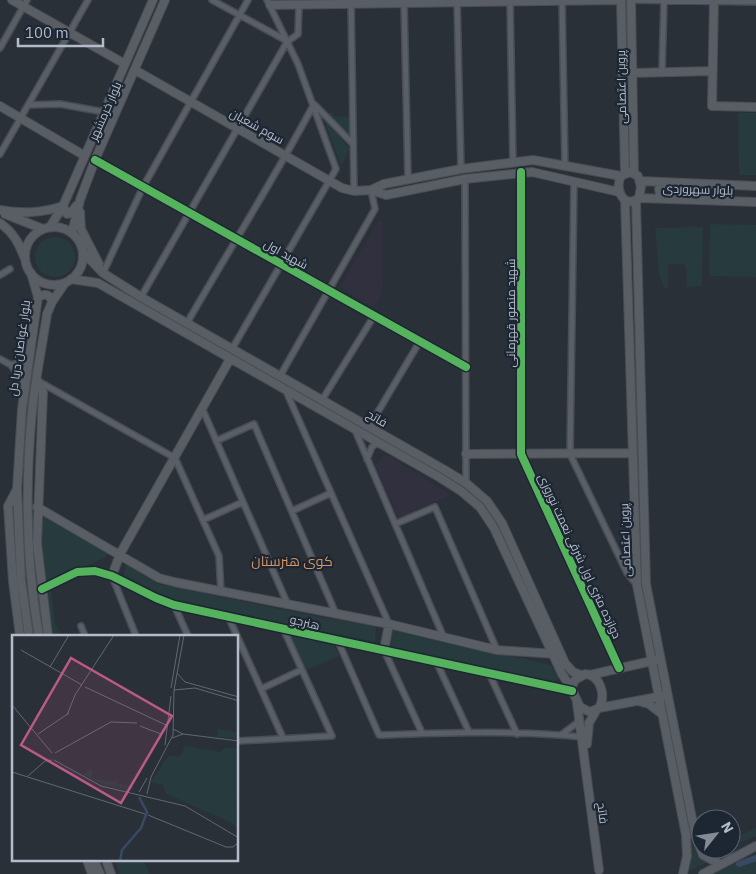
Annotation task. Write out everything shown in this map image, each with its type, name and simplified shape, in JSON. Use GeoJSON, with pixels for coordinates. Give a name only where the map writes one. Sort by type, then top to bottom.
{"type":"FeatureCollection","features":[{"type":"Feature","properties":{"kind":"main road"},"geometry":{"type":"LineString","coordinates":[[12,0],[25,3],[69,33],[125,64]]}},
{"type":"Feature","properties":{"kind":"main road","name":"بلوار خرمشهر"},"geometry":{"type":"LineString","coordinates":[[47,228],[63,206],[153,0]]}},
{"type":"Feature","properties":{"kind":"main road","name":"بلوار خرمشهر"},"geometry":{"type":"LineString","coordinates":[[72,233],[80,200],[95,160],[165,0]]}},
{"type":"Feature","properties":{"kind":"main road"},"geometry":{"type":"LineString","coordinates":[[268,2],[621,0]]}},
{"type":"Feature","properties":{"kind":"main road","name":"پروین اعتصامی"},"geometry":{"type":"LineString","coordinates":[[621,0],[623,175]]}},
{"type":"Feature","properties":{"kind":"main road","name":"پروین اعتصامی"},"geometry":{"type":"LineString","coordinates":[[630,0],[634,173]]}},
{"type":"Feature","properties":{"kind":"main road"},"geometry":{"type":"LineString","coordinates":[[714,1],[712,106],[756,106]]}},
{"type":"Feature","properties":{"kind":"main road","name":"سوم شعبان"},"geometry":{"type":"LineString","coordinates":[[135,70],[342,188],[354,191],[371,190],[386,194],[465,179],[532,172],[619,192]]}},
{"type":"Feature","properties":{"kind":"main road"},"geometry":{"type":"LineString","coordinates":[[632,73],[713,71]]}},
{"type":"Feature","properties":{"kind":"main road"},"geometry":{"type":"LineString","coordinates":[[0,106],[85,156]]}},
{"type":"Feature","properties":{"kind":"main road","name":"سوم شعبان"},"geometry":{"type":"LineString","coordinates":[[371,190],[384,184],[461,169],[532,160],[565,167],[623,175]]}},
{"type":"Feature","properties":{"kind":"main road"},"geometry":{"type":"LineString","coordinates":[[603,189],[609,184],[604,173]]}},
{"type":"Feature","properties":{"kind":"main road"},"geometry":{"type":"LineString","coordinates":[[634,173],[640,181],[641,191],[637,200],[632,202],[624,200],[619,192],[618,181],[623,175],[634,173]]}},
{"type":"Feature","properties":{"kind":"main road","name":"بلوار سهروردی"},"geometry":{"type":"LineString","coordinates":[[640,181],[756,186]]}},
{"type":"Feature","properties":{"kind":"main road"},"geometry":{"type":"LineString","coordinates":[[665,199],[661,197],[659,189],[667,182]]}},
{"type":"Feature","properties":{"kind":"main road"},"geometry":{"type":"LineString","coordinates":[[0,211],[37,213],[63,206],[68,214],[71,213],[80,200]]}},
{"type":"Feature","properties":{"kind":"main road"},"geometry":{"type":"LineString","coordinates":[[80,200],[81,228],[103,273]]}},
{"type":"Feature","properties":{"kind":"main road","name":"پروین اعتصامی"},"geometry":{"type":"LineString","coordinates":[[624,200],[637,585],[686,835],[687,856],[683,874]]}},
{"type":"Feature","properties":{"kind":"main road","name":"پروین اعتصامی"},"geometry":{"type":"LineString","coordinates":[[637,200],[646,584],[698,846],[703,855],[720,864]]}},
{"type":"Feature","properties":{"kind":"main road","name":"بلوار سهروردی"},"geometry":{"type":"LineString","coordinates":[[637,200],[756,202]]}},
{"type":"Feature","properties":{"kind":"main road"},"geometry":{"type":"LineString","coordinates":[[0,211],[47,228]]}},
{"type":"Feature","properties":{"kind":"main road"},"geometry":{"type":"LineString","coordinates":[[0,223],[12,233],[20,245],[26,261],[31,273],[42,282],[50,284],[68,281],[81,267],[83,252],[81,245],[72,233],[58,227],[47,228],[36,232],[27,244],[25,252],[26,261]]}},
{"type":"Feature","properties":{"kind":"main road","name":"فاتح"},"geometry":{"type":"LineString","coordinates":[[83,252],[103,273],[141,297],[466,483],[487,501],[502,524],[556,654],[562,674],[572,690]]}},
{"type":"Feature","properties":{"kind":"main road","name":"بلوار غواصان دریا دل"},"geometry":{"type":"LineString","coordinates":[[28,635],[21,580],[17,489],[25,386],[38,297],[31,273]]}},
{"type":"Feature","properties":{"kind":"main road","name":"فاتح"},"geometry":{"type":"LineString","coordinates":[[68,281],[98,283],[453,486],[480,507],[494,528],[556,654],[572,672],[581,675]]}},
{"type":"Feature","properties":{"kind":"main road","name":"بلوار غواصان دریا دل"},"geometry":{"type":"LineString","coordinates":[[39,635],[32,579],[28,489],[31,428],[47,314],[52,302],[68,281]]}},
{"type":"Feature","properties":{"kind":"main road"},"geometry":{"type":"LineString","coordinates":[[38,297],[42,294],[47,294],[52,302]]}},
{"type":"Feature","properties":{"kind":"main road"},"geometry":{"type":"LineString","coordinates":[[112,576],[120,554],[230,358]]}},
{"type":"Feature","properties":{"kind":"main road"},"geometry":{"type":"LineString","coordinates":[[37,380],[42,392],[37,542],[48,635]]}},
{"type":"Feature","properties":{"kind":"main road"},"geometry":{"type":"LineString","coordinates":[[466,454],[633,453]]}},
{"type":"Feature","properties":{"kind":"main road"},"geometry":{"type":"LineString","coordinates":[[17,489],[8,506],[13,581],[20,635]]}},
{"type":"Feature","properties":{"kind":"main road"},"geometry":{"type":"LineString","coordinates":[[480,507],[487,501]]}},
{"type":"Feature","properties":{"kind":"main road","name":"هنرجو"},"geometry":{"type":"LineString","coordinates":[[37,506],[159,578],[221,593],[389,624],[497,650],[556,654]]}},
{"type":"Feature","properties":{"kind":"main road","name":"هنرجو"},"geometry":{"type":"LineString","coordinates":[[42,589],[77,572],[95,571],[112,576],[156,598],[174,604],[338,641],[572,690]]}},
{"type":"Feature","properties":{"kind":"main road"},"geometry":{"type":"LineString","coordinates":[[384,650],[389,624]]}},
{"type":"Feature","properties":{"kind":"main road"},"geometry":{"type":"LineString","coordinates":[[585,759],[577,703],[572,690],[574,680],[581,675],[661,659]]}},
{"type":"Feature","properties":{"kind":"main road"},"geometry":{"type":"LineString","coordinates":[[585,759],[589,723],[603,697],[595,677],[590,674]]}},
{"type":"Feature","properties":{"kind":"main road"},"geometry":{"type":"LineString","coordinates":[[577,703],[590,712],[598,708],[668,695]]}},
{"type":"Feature","properties":{"kind":"main road"},"geometry":{"type":"LineString","coordinates":[[636,701],[649,704],[662,714]]}},
{"type":"Feature","properties":{"kind":"main road","name":"فاتح"},"geometry":{"type":"LineString","coordinates":[[585,759],[600,873]]}},
{"type":"Feature","properties":{"kind":"main road"},"geometry":{"type":"LineString","coordinates":[[702,874],[756,846]]}},
{"type":"Feature","properties":{"kind":"main road"},"geometry":{"type":"LineString","coordinates":[[88,862],[92,874]]}},
{"type":"Feature","properties":{"kind":"main road"},"geometry":{"type":"LineString","coordinates":[[95,862],[100,874]]}},
{"type":"Feature","properties":{"kind":"main road"},"geometry":{"type":"LineString","coordinates":[[107,862],[111,874]]}},
{"type":"Feature","properties":{"kind":"street"},"geometry":{"type":"LineString","coordinates":[[0,154],[88,0]]}},
{"type":"Feature","properties":{"kind":"street"},"geometry":{"type":"LineString","coordinates":[[212,0],[287,42]]}},
{"type":"Feature","properties":{"kind":"street"},"geometry":{"type":"LineString","coordinates":[[103,273],[143,187],[248,0]]}},
{"type":"Feature","properties":{"kind":"street"},"geometry":{"type":"LineString","coordinates":[[630,0],[756,2]]}},
{"type":"Feature","properties":{"kind":"street"},"geometry":{"type":"LineString","coordinates":[[662,72],[664,0]]}},
{"type":"Feature","properties":{"kind":"street"},"geometry":{"type":"LineString","coordinates":[[457,1],[461,169]]}},
{"type":"Feature","properties":{"kind":"street"},"geometry":{"type":"LineString","coordinates":[[510,1],[513,162]]}},
{"type":"Feature","properties":{"kind":"street"},"geometry":{"type":"LineString","coordinates":[[562,1],[565,167]]}},
{"type":"Feature","properties":{"kind":"street"},"geometry":{"type":"LineString","coordinates":[[232,349],[336,169],[298,64],[268,2]]}},
{"type":"Feature","properties":{"kind":"street"},"geometry":{"type":"LineString","coordinates":[[141,297],[287,42],[298,34],[299,2]]}},
{"type":"Feature","properties":{"kind":"street"},"geometry":{"type":"LineString","coordinates":[[351,2],[354,191]]}},
{"type":"Feature","properties":{"kind":"street"},"geometry":{"type":"LineString","coordinates":[[404,2],[408,179]]}},
{"type":"Feature","properties":{"kind":"street"},"geometry":{"type":"LineString","coordinates":[[0,48],[25,3]]}},
{"type":"Feature","properties":{"kind":"street"},"geometry":{"type":"LineString","coordinates":[[28,105],[60,104],[104,112]]}},
{"type":"Feature","properties":{"kind":"street"},"geometry":{"type":"LineString","coordinates":[[314,104],[353,144]]}},
{"type":"Feature","properties":{"kind":"street"},"geometry":{"type":"LineString","coordinates":[[187,323],[287,155],[314,104]]}},
{"type":"Feature","properties":{"kind":"street","name":"شهید اول"},"geometry":{"type":"LineString","coordinates":[[95,160],[466,367]]}},
{"type":"Feature","properties":{"kind":"street","name":"شهید منصور قهرمانی"},"geometry":{"type":"LineString","coordinates":[[521,172],[521,454]]}},
{"type":"Feature","properties":{"kind":"street"},"geometry":{"type":"LineString","coordinates":[[465,179],[466,483]]}},
{"type":"Feature","properties":{"kind":"street"},"geometry":{"type":"LineString","coordinates":[[574,182],[570,454],[627,573],[637,585]]}},
{"type":"Feature","properties":{"kind":"street"},"geometry":{"type":"LineString","coordinates":[[280,376],[375,209],[371,190]]}},
{"type":"Feature","properties":{"kind":"street"},"geometry":{"type":"LineString","coordinates":[[0,275],[10,269]]}},
{"type":"Feature","properties":{"kind":"street"},"geometry":{"type":"LineString","coordinates":[[322,400],[374,316]]}},
{"type":"Feature","properties":{"kind":"street"},"geometry":{"type":"LineString","coordinates":[[369,427],[420,341]]}},
{"type":"Feature","properties":{"kind":"street"},"geometry":{"type":"LineString","coordinates":[[11,365],[24,362],[29,358]]}},
{"type":"Feature","properties":{"kind":"street"},"geometry":{"type":"LineString","coordinates":[[0,359],[11,365],[25,386]]}},
{"type":"Feature","properties":{"kind":"street"},"geometry":{"type":"LineString","coordinates":[[37,380],[175,458],[219,556],[221,593]]}},
{"type":"Feature","properties":{"kind":"street"},"geometry":{"type":"LineString","coordinates":[[286,390],[389,624]]}},
{"type":"Feature","properties":{"kind":"street"},"geometry":{"type":"LineString","coordinates":[[202,408],[288,605]]}},
{"type":"Feature","properties":{"kind":"street"},"geometry":{"type":"LineString","coordinates":[[216,441],[254,424],[336,614]]}},
{"type":"Feature","properties":{"kind":"street"},"geometry":{"type":"LineString","coordinates":[[355,430],[444,638]]}},
{"type":"Feature","properties":{"kind":"street"},"geometry":{"type":"LineString","coordinates":[[367,459],[372,447],[378,443]]}},
{"type":"Feature","properties":{"kind":"street","name":"دوازده متری اول شرقی نعمت نوروزی"},"geometry":{"type":"LineString","coordinates":[[521,454],[619,668]]}},
{"type":"Feature","properties":{"kind":"street"},"geometry":{"type":"LineString","coordinates":[[292,511],[331,493]]}},
{"type":"Feature","properties":{"kind":"street"},"geometry":{"type":"LineString","coordinates":[[203,520],[243,502]]}},
{"type":"Feature","properties":{"kind":"street"},"geometry":{"type":"LineString","coordinates":[[395,524],[436,507],[497,650]]}},
{"type":"Feature","properties":{"kind":"street"},"geometry":{"type":"LineString","coordinates":[[112,576],[136,635]]}},
{"type":"Feature","properties":{"kind":"street"},"geometry":{"type":"LineString","coordinates":[[174,604],[188,635]]}},
{"type":"Feature","properties":{"kind":"street"},"geometry":{"type":"LineString","coordinates":[[228,616],[236,635]]}},
{"type":"Feature","properties":{"kind":"street"},"geometry":{"type":"LineString","coordinates":[[81,626],[86,635]]}},
{"type":"Feature","properties":{"kind":"street"},"geometry":{"type":"LineString","coordinates":[[239,741],[332,736],[283,628]]}},
{"type":"Feature","properties":{"kind":"street"},"geometry":{"type":"LineString","coordinates":[[239,641],[283,738]]}},
{"type":"Feature","properties":{"kind":"street"},"geometry":{"type":"LineString","coordinates":[[338,641],[378,735],[468,732],[582,737]]}},
{"type":"Feature","properties":{"kind":"street"},"geometry":{"type":"LineString","coordinates":[[384,650],[422,734]]}},
{"type":"Feature","properties":{"kind":"street"},"geometry":{"type":"LineString","coordinates":[[436,661],[468,732]]}},
{"type":"Feature","properties":{"kind":"street"},"geometry":{"type":"LineString","coordinates":[[261,689],[301,670]]}},
{"type":"Feature","properties":{"kind":"street"},"geometry":{"type":"LineString","coordinates":[[489,673],[517,734]]}},
{"type":"Feature","properties":{"kind":"street"},"geometry":{"type":"LineString","coordinates":[[561,735],[577,722],[579,717]]}},
{"type":"Feature","properties":{"kind":"shaded area"},"geometry":{"type":"Polygon","coordinates":[[[378,221],[383,221],[383,274],[382,294],[374,308],[340,287],[378,221]]]}},
{"type":"Feature","properties":{"kind":"shaded area"},"geometry":{"type":"Polygon","coordinates":[[[385,454],[450,495],[399,519],[375,465],[385,454]]]}},
{"type":"Feature","properties":{"kind":"green space"},"geometry":{"type":"Polygon","coordinates":[[[625,0],[627,0],[632,172],[629,171],[625,0]]]}},
{"type":"Feature","properties":{"kind":"green space"},"geometry":{"type":"Polygon","coordinates":[[[325,113],[349,117],[349,136],[325,113]]]}},
{"type":"Feature","properties":{"kind":"green space"},"geometry":{"type":"Polygon","coordinates":[[[738,113],[756,113],[756,175],[739,175],[738,113]]]}},
{"type":"Feature","properties":{"kind":"green space"},"geometry":{"type":"Polygon","coordinates":[[[324,119],[349,149],[341,166],[324,119]]]}},
{"type":"Feature","properties":{"kind":"green space"},"geometry":{"type":"Polygon","coordinates":[[[710,224],[756,225],[756,277],[709,276],[710,224]]]}},
{"type":"Feature","properties":{"kind":"green space"},"geometry":{"type":"Polygon","coordinates":[[[655,228],[703,228],[702,286],[687,287],[684,264],[668,264],[668,288],[664,288],[659,273],[655,228]]]}},
{"type":"Feature","properties":{"kind":"green space"},"geometry":{"type":"Polygon","coordinates":[[[59,237],[66,240],[72,246],[75,257],[74,265],[66,274],[59,277],[51,277],[44,274],[36,265],[35,253],[38,246],[47,238],[59,237]]]}},
{"type":"Feature","properties":{"kind":"green space"},"geometry":{"type":"Polygon","coordinates":[[[45,514],[109,552],[105,558],[50,581],[55,622],[62,635],[52,635],[38,516],[45,514]]]}},
{"type":"Feature","properties":{"kind":"green space"},"geometry":{"type":"Polygon","coordinates":[[[126,564],[158,584],[314,616],[376,626],[375,642],[179,602],[123,578],[126,564]]]}},
{"type":"Feature","properties":{"kind":"green space"},"geometry":{"type":"Polygon","coordinates":[[[391,628],[551,665],[558,677],[554,682],[391,647],[391,628]]]}},
{"type":"Feature","properties":{"kind":"green space"},"geometry":{"type":"Polygon","coordinates":[[[290,635],[334,645],[339,656],[306,670],[290,635]]]}},
{"type":"Feature","properties":{"kind":"green space"},"geometry":{"type":"Polygon","coordinates":[[[669,709],[691,830],[691,859],[702,859],[706,863],[689,871],[691,864],[690,841],[665,710],[669,709]]]}},
{"type":"Feature","properties":{"kind":"green space"},"geometry":{"type":"Polygon","coordinates":[[[756,828],[756,836],[741,842],[741,835],[756,828]]]}},
{"type":"Feature","properties":{"kind":"green space"},"geometry":{"type":"Polygon","coordinates":[[[756,853],[756,874],[713,874],[756,853]]]}},
{"type":"Feature","properties":{"kind":"green space"},"geometry":{"type":"Polygon","coordinates":[[[116,862],[145,862],[149,874],[119,874],[116,862]]]}},
{"type":"Feature","properties":{"kind":"waterway"},"geometry":{"type":"LineString","coordinates":[[739,864],[756,858]]}},
{"type":"Feature","properties":{"kind":"cycle path"},"geometry":{"type":"LineString","coordinates":[[95,160],[466,367]]}},
{"type":"Feature","properties":{"kind":"cycle path"},"geometry":{"type":"LineString","coordinates":[[521,172],[521,454],[619,668]]}},
{"type":"Feature","properties":{"kind":"cycle path"},"geometry":{"type":"LineString","coordinates":[[42,589],[77,572],[95,571],[112,576],[174,605],[572,691]]}},
{"type":"Feature","properties":{"kind":"district","name":"کوی هنرستان"},"geometry":{"type":"Point","coordinates":[292,561]}}]}
